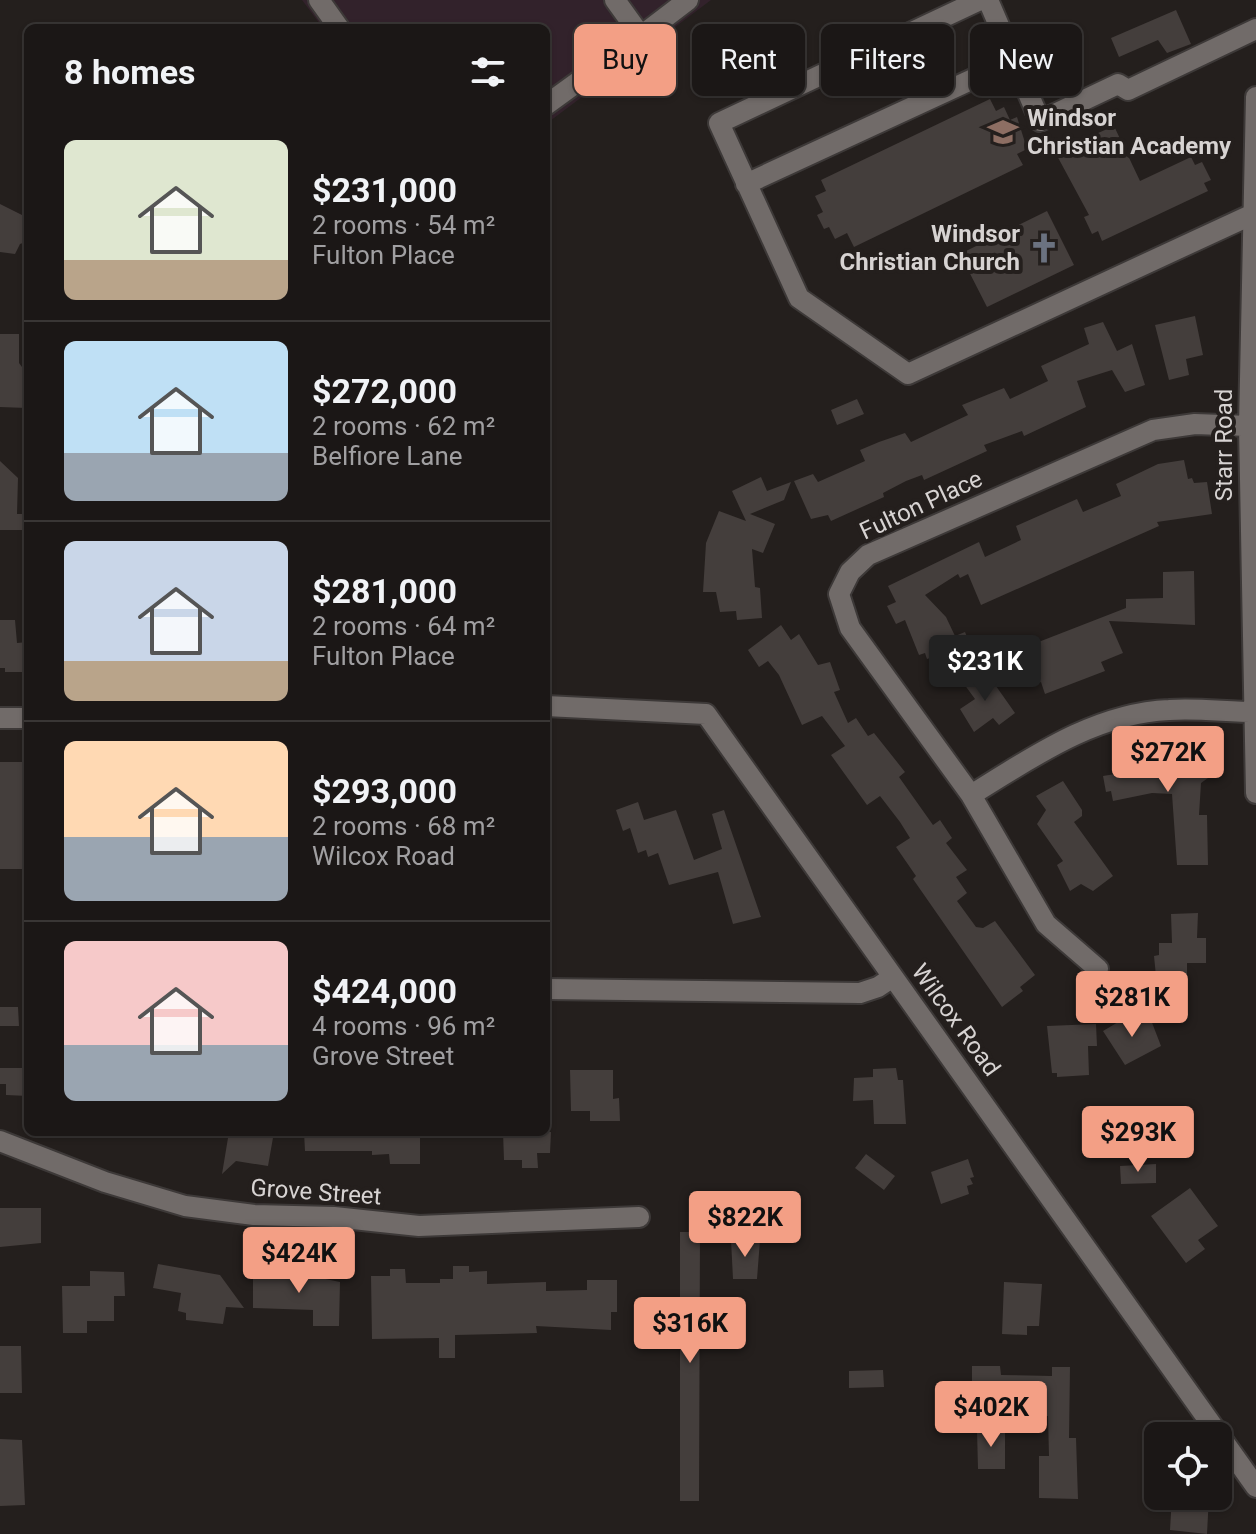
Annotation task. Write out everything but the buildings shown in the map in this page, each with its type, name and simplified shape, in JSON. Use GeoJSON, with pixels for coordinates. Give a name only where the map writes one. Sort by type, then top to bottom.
{"type":"FeatureCollection","features":[{"type":"Feature","properties":{"kind":"street"},"geometry":{"type":"LineString","coordinates":[[319,0],[336,24]]}},
{"type":"Feature","properties":{"kind":"street"},"geometry":{"type":"LineString","coordinates":[[615,0],[632,24]]}},
{"type":"Feature","properties":{"kind":"street"},"geometry":{"type":"LineString","coordinates":[[657,24],[688,0]]}},
{"type":"Feature","properties":{"kind":"street"},"geometry":{"type":"LineString","coordinates":[[980,0],[719,123],[799,298],[908,374],[1253,214]]}},
{"type":"Feature","properties":{"kind":"street"},"geometry":{"type":"LineString","coordinates":[[988,0],[998,24]]}},
{"type":"Feature","properties":{"kind":"street"},"geometry":{"type":"LineString","coordinates":[[1029,96],[1040,121],[1118,84],[1128,90],[1256,29]]}},
{"type":"Feature","properties":{"kind":"street"},"geometry":{"type":"LineString","coordinates":[[746,184],[970,80]]}},
{"type":"Feature","properties":{"kind":"street"},"geometry":{"type":"LineString","coordinates":[[550,102],[574,85]]}},
{"type":"Feature","properties":{"kind":"street","name":"Starr Road"},"geometry":{"type":"LineString","coordinates":[[1256,97],[1251,419],[1256,793]]}},
{"type":"Feature","properties":{"kind":"street","name":"Fulton Place"},"geometry":{"type":"LineString","coordinates":[[1098,969],[1046,924],[971,795],[850,628],[839,594],[850,572],[868,555],[1153,430],[1251,419]]}},
{"type":"Feature","properties":{"kind":"street","name":"Wilcox Road"},"geometry":{"type":"LineString","coordinates":[[550,706],[706,714],[1256,1487]]}},
{"type":"Feature","properties":{"kind":"street"},"geometry":{"type":"LineString","coordinates":[[971,795],[1057,743],[1111,721],[1167,709],[1255,712]]}},
{"type":"Feature","properties":{"kind":"street"},"geometry":{"type":"LineString","coordinates":[[0,718],[24,718]]}},
{"type":"Feature","properties":{"kind":"street"},"geometry":{"type":"LineString","coordinates":[[550,989],[860,993],[893,977]]}},
{"type":"Feature","properties":{"kind":"street","name":"Grove Street"},"geometry":{"type":"LineString","coordinates":[[0,1141],[105,1182],[185,1206],[254,1215],[334,1217],[419,1226],[639,1217]]}},
{"type":"Feature","properties":{"kind":"shaded area"},"geometry":{"type":"Polygon","coordinates":[[[302,0],[711,0],[676,26],[574,24],[574,96],[583,96],[550,121],[550,24],[320,24],[302,0]]]}},
{"type":"Feature","properties":{"kind":"place","name":"Windsor Christian Academy"},"geometry":{"type":"Point","coordinates":[1003,132]}},
{"type":"Feature","properties":{"kind":"place","name":"Windsor Christian Church"},"geometry":{"type":"Point","coordinates":[1044,248]}}]}
